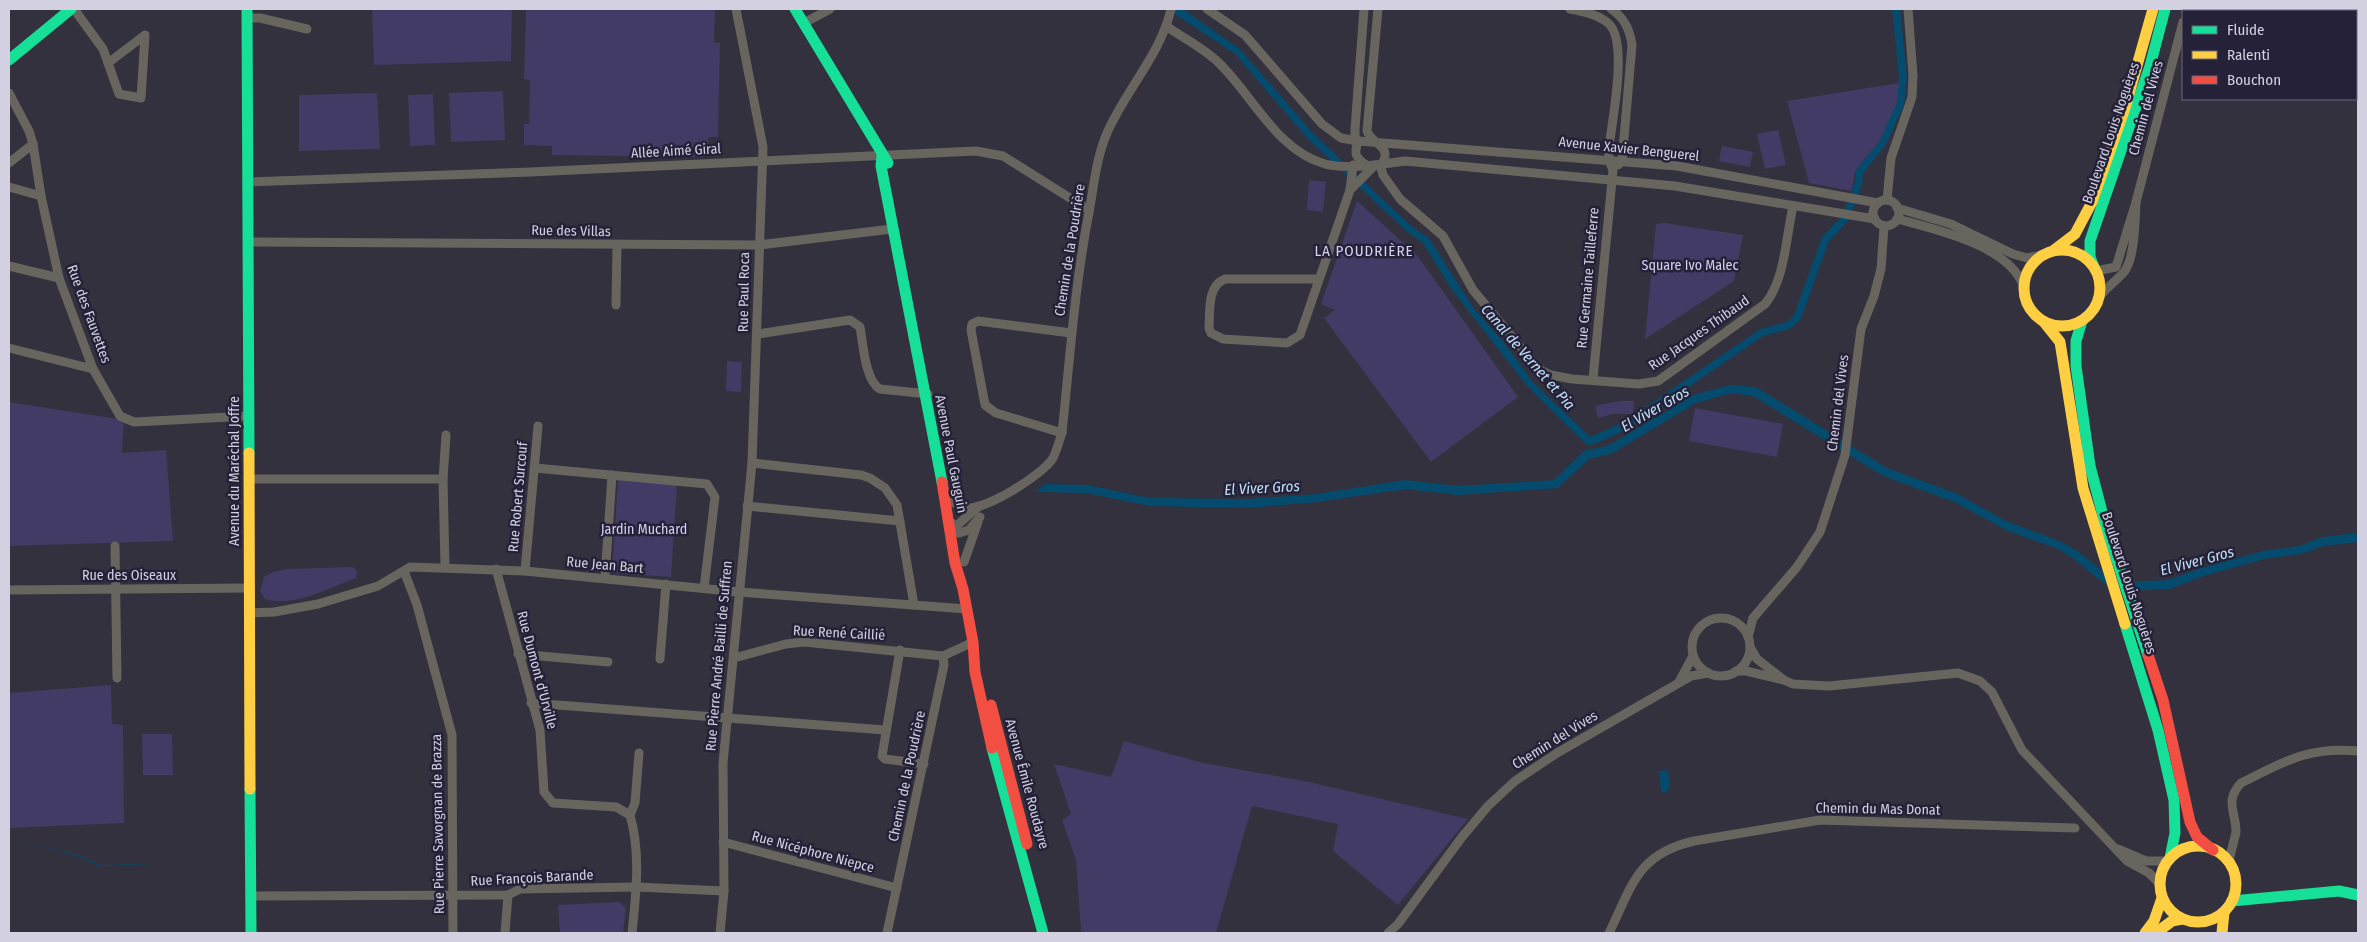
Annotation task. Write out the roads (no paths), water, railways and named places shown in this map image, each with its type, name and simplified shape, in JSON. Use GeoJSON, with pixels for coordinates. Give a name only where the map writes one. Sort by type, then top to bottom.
{"type":"FeatureCollection","features":[{"type":"Feature","properties":{"kind":"main road"},"geometry":{"type":"LineString","coordinates":[[9,60],[73,9]]}},
{"type":"Feature","properties":{"kind":"main road","name":"Avenue Paul Gauguin"},"geometry":{"type":"LineString","coordinates":[[796,9],[889,165],[899,228],[937,419],[955,530],[964,562],[963,589]]}},
{"type":"Feature","properties":{"kind":"main road","name":"Boulevard Louis Noguères"},"geometry":{"type":"LineString","coordinates":[[2054,250],[2064,245],[2075,234],[2084,219],[2098,186],[2139,63],[2153,9]]}},
{"type":"Feature","properties":{"kind":"main road","name":"Boulevard Louis Noguères"},"geometry":{"type":"LineString","coordinates":[[2095,269],[2090,257],[2090,240],[2150,66],[2165,9]]}},
{"type":"Feature","properties":{"kind":"main road","name":"Avenue du Maréchal Joffre"},"geometry":{"type":"LineString","coordinates":[[248,14],[250,933]]}},
{"type":"Feature","properties":{"kind":"main road","name":"Avenue Paul Gauguin"},"geometry":{"type":"LineString","coordinates":[[882,156],[881,166],[892,229],[950,502]]}},
{"type":"Feature","properties":{"kind":"main road"},"geometry":{"type":"LineString","coordinates":[[2065,249],[2076,252],[2086,258],[2095,269],[2099,280],[2099,297],[2095,307],[2082,321],[2063,326],[2044,322],[2028,306],[2023,285],[2026,273],[2032,262],[2054,250],[2065,249]]}},
{"type":"Feature","properties":{"kind":"main road","name":"Boulevard Louis Noguères"},"geometry":{"type":"LineString","coordinates":[[2082,321],[2076,341],[2076,353],[2083,424],[2090,466],[2152,703],[2175,804],[2177,832],[2169,859]]}},
{"type":"Feature","properties":{"kind":"main road","name":"Boulevard Louis Noguères"},"geometry":{"type":"LineString","coordinates":[[2044,322],[2054,332],[2062,352],[2075,447],[2094,526],[2163,700],[2190,822],[2197,836],[2215,850]]}},
{"type":"Feature","properties":{"kind":"main road","name":"Avenue Paul Gauguin"},"geometry":{"type":"LineString","coordinates":[[955,530],[956,563],[963,589]]}},
{"type":"Feature","properties":{"kind":"main road","name":"Avenue Émile Roudayre"},"geometry":{"type":"LineString","coordinates":[[963,589],[973,642],[975,672],[988,735],[1036,893],[1052,933]]}},
{"type":"Feature","properties":{"kind":"main road"},"geometry":{"type":"LineString","coordinates":[[2190,847],[2215,850],[2229,862],[2236,882],[2232,901],[2224,912],[2215,918],[2194,922],[2182,919],[2167,907],[2162,898],[2160,883],[2162,872],[2169,859],[2190,847]]}},
{"type":"Feature","properties":{"kind":"main road"},"geometry":{"type":"LineString","coordinates":[[2236,882],[2264,898]]}},
{"type":"Feature","properties":{"kind":"main road"},"geometry":{"type":"LineString","coordinates":[[2232,901],[2339,891],[2358,895]]}},
{"type":"Feature","properties":{"kind":"main road","name":"Avenue Émile Roudayre"},"geometry":{"type":"LineString","coordinates":[[1036,893],[1043,933]]}},
{"type":"Feature","properties":{"kind":"main road"},"geometry":{"type":"LineString","coordinates":[[2145,933],[2154,921],[2162,898]]}},
{"type":"Feature","properties":{"kind":"main road"},"geometry":{"type":"LineString","coordinates":[[2222,933],[2224,912]]}},
{"type":"Feature","properties":{"kind":"main road"},"geometry":{"type":"LineString","coordinates":[[2156,933],[2172,921],[2182,919]]}},
{"type":"Feature","properties":{"kind":"main road"},"geometry":{"type":"LineString","coordinates":[[2194,922],[2203,933]]}},
{"type":"Feature","properties":{"kind":"street"},"geometry":{"type":"LineString","coordinates":[[73,9],[103,48],[108,63],[119,94],[141,98],[145,35],[108,63]]}},
{"type":"Feature","properties":{"kind":"street","name":"Rue Paul Roca"},"geometry":{"type":"LineString","coordinates":[[736,9],[763,147],[758,334],[752,424]]}},
{"type":"Feature","properties":{"kind":"street"},"geometry":{"type":"LineString","coordinates":[[804,23],[830,9]]}},
{"type":"Feature","properties":{"kind":"street","name":"Avenue Xavier Benguerel"},"geometry":{"type":"LineString","coordinates":[[1207,9],[1244,35],[1322,124],[1341,138],[1358,141],[1677,166],[1867,200],[1883,201]]}},
{"type":"Feature","properties":{"kind":"street"},"geometry":{"type":"LineString","coordinates":[[1364,9],[1355,129],[1355,136],[1358,141],[1354,152],[1356,158],[1376,164]]}},
{"type":"Feature","properties":{"kind":"street"},"geometry":{"type":"LineString","coordinates":[[1350,190],[1386,156],[1384,147],[1370,138],[1367,130],[1378,9]]}},
{"type":"Feature","properties":{"kind":"street"},"geometry":{"type":"LineString","coordinates":[[1570,9],[1584,12],[1605,21],[1616,34],[1618,44],[1613,125],[1608,160],[1613,175]]}},
{"type":"Feature","properties":{"kind":"street"},"geometry":{"type":"LineString","coordinates":[[1611,9],[1624,21],[1630,34],[1632,45],[1622,161],[1613,175]]}},
{"type":"Feature","properties":{"kind":"street"},"geometry":{"type":"LineString","coordinates":[[1875,219],[1875,209],[1883,201],[1891,158],[1912,97],[1913,75],[1908,9]]}},
{"type":"Feature","properties":{"kind":"street","name":"Chemin de la Poudrière"},"geometry":{"type":"LineString","coordinates":[[955,530],[982,505],[1020,488],[1039,473],[1052,458],[1062,433],[1079,264],[1098,161],[1107,133],[1166,26],[1170,12]]}},
{"type":"Feature","properties":{"kind":"street"},"geometry":{"type":"LineString","coordinates":[[248,14],[308,28]]}},
{"type":"Feature","properties":{"kind":"street"},"geometry":{"type":"LineString","coordinates":[[1166,26],[1218,62],[1242,87],[1277,132],[1292,146],[1308,158],[1327,165],[1406,161],[1613,175],[1875,219],[1884,227],[1891,226],[1897,219],[1897,208]]}},
{"type":"Feature","properties":{"kind":"street","name":"Chemin del Vives"},"geometry":{"type":"LineString","coordinates":[[2095,269],[2116,266],[2136,202],[2182,26]]}},
{"type":"Feature","properties":{"kind":"street","name":"Rue des Fauvettes"},"geometry":{"type":"LineString","coordinates":[[9,93],[29,131],[33,144],[41,196],[59,278],[93,369],[120,416],[124,420],[134,422],[249,416]]}},
{"type":"Feature","properties":{"kind":"street"},"geometry":{"type":"LineString","coordinates":[[9,164],[33,144]]}},
{"type":"Feature","properties":{"kind":"street","name":"Allée Aimé Giral"},"geometry":{"type":"LineString","coordinates":[[248,182],[531,172],[976,150],[1003,156],[1089,210]]}},
{"type":"Feature","properties":{"kind":"street","name":"Rue Jacques Thibaud"},"geometry":{"type":"LineString","coordinates":[[1376,164],[1400,199],[1443,236],[1473,290],[1528,356],[1542,371],[1551,375],[1572,379],[1593,379],[1639,384],[1658,381],[1765,304],[1772,296],[1779,280],[1793,206]]}},
{"type":"Feature","properties":{"kind":"street"},"geometry":{"type":"LineString","coordinates":[[1318,279],[1226,279],[1219,281],[1212,292],[1209,328],[1211,333],[1223,340],[1287,344],[1300,335],[1350,190],[1354,165]]}},
{"type":"Feature","properties":{"kind":"street","name":"Rue Germaine Tailleferre"},"geometry":{"type":"LineString","coordinates":[[1593,379],[1613,175]]}},
{"type":"Feature","properties":{"kind":"street"},"geometry":{"type":"LineString","coordinates":[[9,187],[41,196]]}},
{"type":"Feature","properties":{"kind":"street"},"geometry":{"type":"LineString","coordinates":[[1883,201],[1897,208],[1952,224],[2013,254],[2027,258],[2042,255]]}},
{"type":"Feature","properties":{"kind":"street","name":"Chemin del Vives"},"geometry":{"type":"LineString","coordinates":[[2099,297],[2107,286],[2124,272],[2129,262],[2136,202]]}},
{"type":"Feature","properties":{"kind":"street"},"geometry":{"type":"LineString","coordinates":[[1897,219],[1948,233],[1975,244],[2008,264],[2019,275],[2023,285]]}},
{"type":"Feature","properties":{"kind":"street","name":"Chemin del Vives"},"geometry":{"type":"LineString","coordinates":[[1749,642],[1753,618],[1797,567],[1820,532],[1845,455],[1861,329],[1874,296],[1881,269],[1884,227]]}},
{"type":"Feature","properties":{"kind":"street","name":"Rue des Villas"},"geometry":{"type":"LineString","coordinates":[[248,242],[759,245],[892,229]]}},
{"type":"Feature","properties":{"kind":"street"},"geometry":{"type":"LineString","coordinates":[[616,304],[617,245]]}},
{"type":"Feature","properties":{"kind":"street"},"geometry":{"type":"LineString","coordinates":[[9,266],[59,278]]}},
{"type":"Feature","properties":{"kind":"street"},"geometry":{"type":"LineString","coordinates":[[758,334],[850,320],[860,327],[869,376],[874,386],[880,389],[926,394]]}},
{"type":"Feature","properties":{"kind":"street"},"geometry":{"type":"LineString","coordinates":[[1062,433],[996,413],[985,404],[971,330],[972,324],[978,321],[1071,332]]}},
{"type":"Feature","properties":{"kind":"street"},"geometry":{"type":"LineString","coordinates":[[9,348],[93,369]]}},
{"type":"Feature","properties":{"kind":"street","name":"Avenue Paul Gauguin"},"geometry":{"type":"LineString","coordinates":[[929,375],[926,394],[934,416],[937,419]]}},
{"type":"Feature","properties":{"kind":"street","name":"Rue Pierre André Bailli de Suffren"},"geometry":{"type":"LineString","coordinates":[[720,933],[724,891],[723,779],[726,719],[734,658],[746,506],[752,463],[752,424]]}},
{"type":"Feature","properties":{"kind":"street","name":"Rue Robert Surcouf"},"geometry":{"type":"LineString","coordinates":[[526,571],[538,426]]}},
{"type":"Feature","properties":{"kind":"street"},"geometry":{"type":"LineString","coordinates":[[446,435],[442,479],[446,566]]}},
{"type":"Feature","properties":{"kind":"street"},"geometry":{"type":"LineString","coordinates":[[752,463],[861,475],[870,478],[885,488],[897,505],[914,605]]}},
{"type":"Feature","properties":{"kind":"street"},"geometry":{"type":"LineString","coordinates":[[535,468],[703,482],[712,490],[715,497],[704,588]]}},
{"type":"Feature","properties":{"kind":"street"},"geometry":{"type":"LineString","coordinates":[[605,578],[612,475]]}},
{"type":"Feature","properties":{"kind":"street"},"geometry":{"type":"LineString","coordinates":[[249,479],[442,479]]}},
{"type":"Feature","properties":{"kind":"street"},"geometry":{"type":"LineString","coordinates":[[950,502],[964,508],[982,505],[980,517],[964,562]]}},
{"type":"Feature","properties":{"kind":"street"},"geometry":{"type":"LineString","coordinates":[[746,506],[900,520]]}},
{"type":"Feature","properties":{"kind":"street"},"geometry":{"type":"LineString","coordinates":[[955,530],[969,530],[980,517]]}},
{"type":"Feature","properties":{"kind":"street"},"geometry":{"type":"LineString","coordinates":[[115,546],[117,678]]}},
{"type":"Feature","properties":{"kind":"street","name":"Rue Jean Bart"},"geometry":{"type":"LineString","coordinates":[[250,614],[274,612],[318,604],[378,586],[410,566],[446,566],[526,571],[739,592],[967,609]]}},
{"type":"Feature","properties":{"kind":"street","name":"Rue Dumont d'Urville"},"geometry":{"type":"LineString","coordinates":[[496,569],[540,736],[544,792],[547,798],[553,803],[616,807],[630,815]]}},
{"type":"Feature","properties":{"kind":"street","name":"Rue Pierre Savorgnan de Brazza"},"geometry":{"type":"LineString","coordinates":[[404,571],[416,605],[452,735],[453,933]]}},
{"type":"Feature","properties":{"kind":"street"},"geometry":{"type":"LineString","coordinates":[[660,659],[666,584]]}},
{"type":"Feature","properties":{"kind":"street","name":"Rue des Oiseaux"},"geometry":{"type":"LineString","coordinates":[[9,590],[250,588]]}},
{"type":"Feature","properties":{"kind":"street"},"geometry":{"type":"LineString","coordinates":[[1749,642],[1744,665],[1727,675],[1708,672],[1696,663],[1693,656],[1693,637],[1705,622],[1717,618],[1736,622],[1753,618]]}},
{"type":"Feature","properties":{"kind":"street"},"geometry":{"type":"LineString","coordinates":[[1736,622],[1749,642],[1756,659],[1784,680]]}},
{"type":"Feature","properties":{"kind":"street","name":"Rue René Caillié"},"geometry":{"type":"LineString","coordinates":[[734,658],[786,644],[804,642],[900,650],[943,656]]}},
{"type":"Feature","properties":{"kind":"street"},"geometry":{"type":"LineString","coordinates":[[943,656],[973,642]]}},
{"type":"Feature","properties":{"kind":"street"},"geometry":{"type":"LineString","coordinates":[[900,650],[882,756],[885,759],[924,764]]}},
{"type":"Feature","properties":{"kind":"street"},"geometry":{"type":"LineString","coordinates":[[518,654],[608,662]]}},
{"type":"Feature","properties":{"kind":"street","name":"Chemin de la Poudrière"},"geometry":{"type":"LineString","coordinates":[[886,933],[924,764],[944,665],[943,656]]}},
{"type":"Feature","properties":{"kind":"street"},"geometry":{"type":"LineString","coordinates":[[1678,683],[1693,656]]}},
{"type":"Feature","properties":{"kind":"street"},"geometry":{"type":"LineString","coordinates":[[1736,671],[1746,671],[1793,684],[1829,686],[1958,673],[1980,681],[1992,692],[2022,750],[2114,848],[2127,860],[2149,873],[2160,883]]}},
{"type":"Feature","properties":{"kind":"street","name":"Chemin del Vives"},"geometry":{"type":"LineString","coordinates":[[1388,933],[1398,924],[1462,837],[1488,806],[1515,781],[1557,753],[1678,683],[1691,676],[1708,672]]}},
{"type":"Feature","properties":{"kind":"street"},"geometry":{"type":"LineString","coordinates":[[531,703],[885,730]]}},
{"type":"Feature","properties":{"kind":"street"},"geometry":{"type":"LineString","coordinates":[[2229,862],[2232,841],[2236,833],[2231,802],[2234,791],[2240,784],[2296,756],[2318,750],[2358,751]]}},
{"type":"Feature","properties":{"kind":"street"},"geometry":{"type":"LineString","coordinates":[[632,933],[637,887],[635,834],[630,815],[636,803],[639,753]]}},
{"type":"Feature","properties":{"kind":"street","name":"Chemin du Mas Donat"},"geometry":{"type":"LineString","coordinates":[[1609,933],[1640,870],[1674,845],[1820,820],[2075,828]]}},
{"type":"Feature","properties":{"kind":"street"},"geometry":{"type":"LineString","coordinates":[[2215,850],[2232,841]]}},
{"type":"Feature","properties":{"kind":"street","name":"Rue Nicéphore Niepce"},"geometry":{"type":"LineString","coordinates":[[723,842],[897,888]]}},
{"type":"Feature","properties":{"kind":"street"},"geometry":{"type":"LineString","coordinates":[[2114,848],[2146,861],[2169,859]]}},
{"type":"Feature","properties":{"kind":"street","name":"Rue François Barande"},"geometry":{"type":"LineString","coordinates":[[250,896],[508,895],[520,889],[637,887],[724,891]]}},
{"type":"Feature","properties":{"kind":"street"},"geometry":{"type":"LineString","coordinates":[[505,933],[508,895]]}},
{"type":"Feature","properties":{"kind":"water","name":"El Viver Gros"},"geometry":{"type":"Polygon","coordinates":[[[1167,9],[1183,9],[1240,49],[1313,133],[1411,226],[1429,238],[1475,310],[1502,340],[1532,381],[1590,437],[1624,422],[1760,329],[1787,322],[1794,315],[1822,237],[1842,216],[1855,182],[1856,170],[1879,142],[1897,103],[1899,78],[1892,9],[1900,9],[1907,78],[1904,105],[1885,146],[1863,173],[1862,184],[1849,220],[1829,241],[1801,319],[1790,329],[1763,336],[1628,429],[1595,444],[1587,445],[1527,386],[1452,290],[1423,243],[1406,231],[1307,138],[1235,54],[1167,9]]]}},
{"type":"Feature","properties":{"kind":"water"},"geometry":{"type":"Polygon","coordinates":[[[1730,385],[1756,387],[1887,468],[1958,494],[2004,520],[2062,542],[2079,552],[2116,582],[2168,580],[2201,568],[2263,551],[2299,546],[2322,537],[2358,533],[2358,542],[2324,546],[2301,554],[2264,559],[2204,576],[2169,589],[2113,591],[2074,559],[2058,549],[2008,531],[1954,502],[1883,476],[1753,396],[1731,393],[1696,403],[1613,453],[1589,459],[1558,488],[1458,495],[1406,489],[1317,502],[1248,508],[1149,506],[1086,493],[1035,492],[1045,484],[1087,485],[1150,498],[1248,499],[1316,494],[1405,480],[1458,486],[1554,480],[1584,451],[1609,445],[1693,395],[1730,385]]]}},
{"type":"Feature","properties":{"kind":"water"},"geometry":{"type":"Polygon","coordinates":[[[1668,770],[1670,788],[1664,793],[1661,791],[1659,771],[1668,770]]]}},
{"type":"Feature","properties":{"kind":"water"},"geometry":{"type":"Polygon","coordinates":[[[9,839],[77,855],[101,865],[177,863],[100,866],[77,856],[9,839]]]}},
{"type":"Feature","properties":{"kind":"district","name":"LA POUDRIÈRE"},"geometry":{"type":"Point","coordinates":[1364,251]}},
{"type":"Feature","properties":{"kind":"park label","name":"Square Ivo Malec"},"geometry":{"type":"Point","coordinates":[1690,265]}},
{"type":"Feature","properties":{"kind":"park label","name":"Jardin Muchard"},"geometry":{"type":"Point","coordinates":[644,529]}},
{"type":"Feature","properties":{"kind":"water label","name":"Canal de Vernet et Pia"},"geometry":{"type":"Point","coordinates":[1528,357]}}]}
